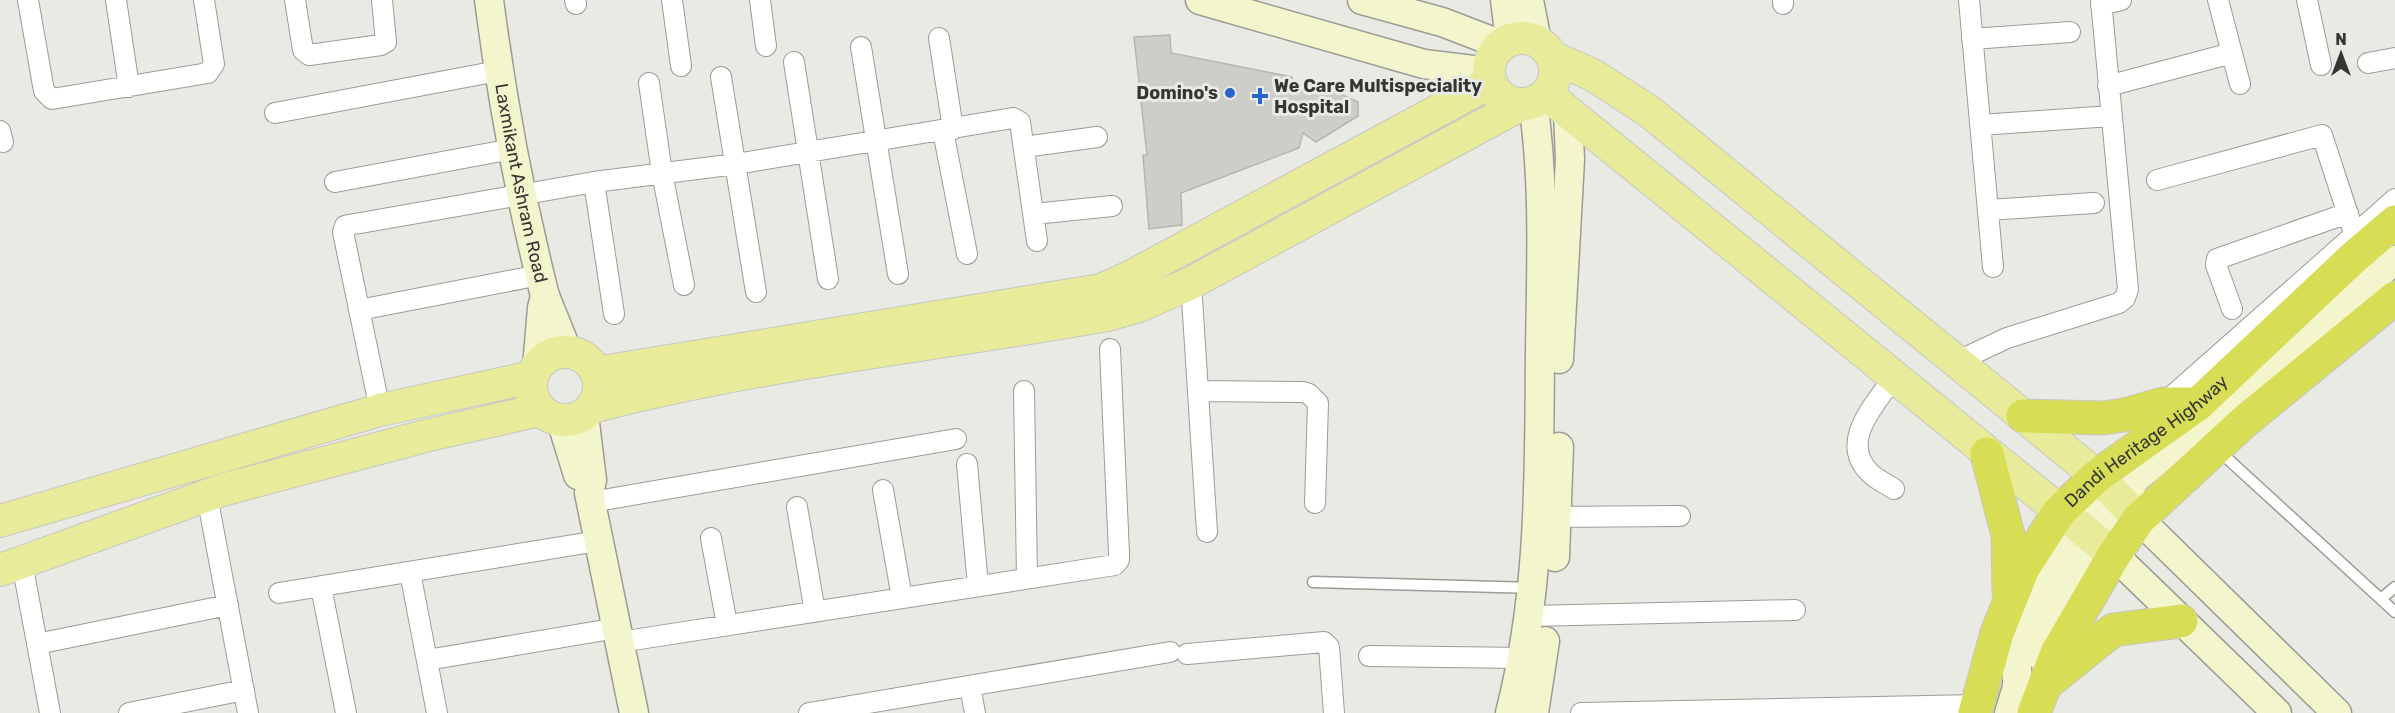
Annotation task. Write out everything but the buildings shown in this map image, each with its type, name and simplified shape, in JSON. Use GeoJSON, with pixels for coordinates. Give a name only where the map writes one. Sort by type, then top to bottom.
{"type":"FeatureCollection","features":[{"type":"Feature","properties":{"kind":"highway","name":"Dandi Heritage Highway"},"geometry":{"type":"LineString","coordinates":[[1976,709],[1997,633],[2023,568],[2087,534],[2198,404],[2353,245],[2395,222]]}},
{"type":"Feature","properties":{"kind":"highway"},"geometry":{"type":"LineString","coordinates":[[2026,700],[2058,653],[2087,534],[2121,494],[2216,448],[2395,298]]}},
{"type":"Feature","properties":{"kind":"highway"},"geometry":{"type":"LineString","coordinates":[[2023,416],[2112,417],[2163,404],[2198,404]]}},
{"type":"Feature","properties":{"kind":"highway"},"geometry":{"type":"LineString","coordinates":[[1988,454],[2008,535],[2009,603]]}},
{"type":"Feature","properties":{"kind":"highway"},"geometry":{"type":"LineString","coordinates":[[2026,700],[2114,630],[2181,621]]}},
{"type":"Feature","properties":{"kind":"main road"},"geometry":{"type":"LineString","coordinates":[[11,567],[207,496],[429,435],[569,413],[650,392],[840,358],[1108,315],[1139,306],[1191,283],[1542,103],[1555,77],[1514,56]]}},
{"type":"Feature","properties":{"kind":"main road"},"geometry":{"type":"LineString","coordinates":[[1514,56],[1503,98],[1542,103],[1893,378],[2087,534]]}},
{"type":"Feature","properties":{"kind":"main road"},"geometry":{"type":"LineString","coordinates":[[596,373],[1101,290],[1130,277],[1514,56],[1593,75],[1650,112],[2121,494]]}},
{"type":"Feature","properties":{"kind":"main road"},"geometry":{"type":"LineString","coordinates":[[568,353],[580,356],[596,373],[599,384],[569,413],[531,388],[535,372],[546,358],[568,353]]}},
{"type":"Feature","properties":{"kind":"main road"},"geometry":{"type":"LineString","coordinates":[[0,521],[380,410],[535,372]]}},
{"type":"Feature","properties":{"kind":"street"},"geometry":{"type":"LineString","coordinates":[[28,0],[46,95],[52,99],[208,73],[212,69],[204,0]]}},
{"type":"Feature","properties":{"kind":"street"},"geometry":{"type":"LineString","coordinates":[[116,0],[129,87]]}},
{"type":"Feature","properties":{"kind":"street"},"geometry":{"type":"LineString","coordinates":[[295,0],[303,50],[309,55],[381,45],[386,42],[382,0]]}},
{"type":"Feature","properties":{"kind":"street","name":"Laxmikant Ashram Road"},"geometry":{"type":"LineString","coordinates":[[489,0],[498,71],[520,195],[542,285],[535,372]]}},
{"type":"Feature","properties":{"kind":"street"},"geometry":{"type":"LineString","coordinates":[[672,0],[681,66]]}},
{"type":"Feature","properties":{"kind":"street"},"geometry":{"type":"LineString","coordinates":[[760,0],[766,46]]}},
{"type":"Feature","properties":{"kind":"street"},"geometry":{"type":"LineString","coordinates":[[1200,0],[1424,64],[1514,56]]}},
{"type":"Feature","properties":{"kind":"street"},"geometry":{"type":"LineString","coordinates":[[1362,0],[1403,6],[1514,56]]}},
{"type":"Feature","properties":{"kind":"street"},"geometry":{"type":"LineString","coordinates":[[1505,0],[1514,56]]}},
{"type":"Feature","properties":{"kind":"street"},"geometry":{"type":"LineString","coordinates":[[1514,56],[1529,0]]}},
{"type":"Feature","properties":{"kind":"street"},"geometry":{"type":"LineString","coordinates":[[1969,0],[1993,267]]}},
{"type":"Feature","properties":{"kind":"street"},"geometry":{"type":"LineString","coordinates":[[2218,0],[2240,84]]}},
{"type":"Feature","properties":{"kind":"street"},"geometry":{"type":"LineString","coordinates":[[2307,0],[2321,65]]}},
{"type":"Feature","properties":{"kind":"street"},"geometry":{"type":"LineString","coordinates":[[1956,362],[1987,345],[2119,303],[2125,298],[2128,289],[2108,86],[2108,2]]}},
{"type":"Feature","properties":{"kind":"street"},"geometry":{"type":"LineString","coordinates":[[1972,39],[2070,32]]}},
{"type":"Feature","properties":{"kind":"street"},"geometry":{"type":"LineString","coordinates":[[939,38],[948,130],[967,254]]}},
{"type":"Feature","properties":{"kind":"street"},"geometry":{"type":"LineString","coordinates":[[861,47],[898,274]]}},
{"type":"Feature","properties":{"kind":"street"},"geometry":{"type":"LineString","coordinates":[[2108,86],[2232,53]]}},
{"type":"Feature","properties":{"kind":"street"},"geometry":{"type":"LineString","coordinates":[[2368,63],[2395,58]]}},
{"type":"Feature","properties":{"kind":"street"},"geometry":{"type":"LineString","coordinates":[[794,62],[828,279]]}},
{"type":"Feature","properties":{"kind":"street"},"geometry":{"type":"LineString","coordinates":[[275,113],[498,71]]}},
{"type":"Feature","properties":{"kind":"street"},"geometry":{"type":"LineString","coordinates":[[721,77],[756,291]]}},
{"type":"Feature","properties":{"kind":"street"},"geometry":{"type":"LineString","coordinates":[[649,83],[662,173],[684,285]]}},
{"type":"Feature","properties":{"kind":"street"},"geometry":{"type":"LineString","coordinates":[[1534,713],[1570,160],[1542,103]]}},
{"type":"Feature","properties":{"kind":"street"},"geometry":{"type":"LineString","coordinates":[[1980,125],[2111,116]]}},
{"type":"Feature","properties":{"kind":"street"},"geometry":{"type":"LineString","coordinates":[[380,410],[343,232],[345,226],[594,182],[735,164],[1017,119],[1020,122],[1038,241]]}},
{"type":"Feature","properties":{"kind":"street"},"geometry":{"type":"LineString","coordinates":[[2157,180],[2322,135],[2348,213],[2353,245]]}},
{"type":"Feature","properties":{"kind":"street"},"geometry":{"type":"LineString","coordinates":[[1024,147],[1097,136]]}},
{"type":"Feature","properties":{"kind":"street"},"geometry":{"type":"LineString","coordinates":[[335,182],[512,149]]}},
{"type":"Feature","properties":{"kind":"street"},"geometry":{"type":"LineString","coordinates":[[594,182],[614,314]]}},
{"type":"Feature","properties":{"kind":"street"},"geometry":{"type":"LineString","coordinates":[[2163,404],[2317,266],[2353,245],[2395,200]]}},
{"type":"Feature","properties":{"kind":"street"},"geometry":{"type":"LineString","coordinates":[[1988,210],[2094,203]]}},
{"type":"Feature","properties":{"kind":"street"},"geometry":{"type":"LineString","coordinates":[[1034,214],[1112,206]]}},
{"type":"Feature","properties":{"kind":"street"},"geometry":{"type":"LineString","coordinates":[[2232,309],[2216,265],[2217,259],[2348,213]]}},
{"type":"Feature","properties":{"kind":"street"},"geometry":{"type":"LineString","coordinates":[[2337,713],[2121,494],[2395,260]]}},
{"type":"Feature","properties":{"kind":"street"},"geometry":{"type":"LineString","coordinates":[[1191,283],[1207,532]]}},
{"type":"Feature","properties":{"kind":"street"},"geometry":{"type":"LineString","coordinates":[[359,310],[542,285],[568,353]]}},
{"type":"Feature","properties":{"kind":"street"},"geometry":{"type":"LineString","coordinates":[[427,660],[619,635],[727,625],[1115,565],[1119,560],[1110,350]]}},
{"type":"Feature","properties":{"kind":"street"},"geometry":{"type":"LineString","coordinates":[[1893,378],[1861,425],[1857,435],[1859,452],[1869,473],[1894,489]]}},
{"type":"Feature","properties":{"kind":"street"},"geometry":{"type":"LineString","coordinates":[[1024,391],[1028,578]]}},
{"type":"Feature","properties":{"kind":"street"},"geometry":{"type":"LineString","coordinates":[[1198,392],[1303,392],[1314,398],[1318,403],[1315,503]]}},
{"type":"Feature","properties":{"kind":"street"},"geometry":{"type":"LineString","coordinates":[[569,413],[592,480],[590,497],[598,542],[634,713]]}},
{"type":"Feature","properties":{"kind":"street"},"geometry":{"type":"LineString","coordinates":[[590,497],[956,439]]}},
{"type":"Feature","properties":{"kind":"street"},"geometry":{"type":"LineString","coordinates":[[967,464],[978,586]]}},
{"type":"Feature","properties":{"kind":"street"},"geometry":{"type":"LineString","coordinates":[[883,490],[902,598]]}},
{"type":"Feature","properties":{"kind":"street"},"geometry":{"type":"LineString","coordinates":[[207,496],[248,713]]}},
{"type":"Feature","properties":{"kind":"street"},"geometry":{"type":"LineString","coordinates":[[797,507],[814,612]]}},
{"type":"Feature","properties":{"kind":"street"},"geometry":{"type":"LineString","coordinates":[[1548,517],[1680,516]]}},
{"type":"Feature","properties":{"kind":"street"},"geometry":{"type":"LineString","coordinates":[[1510,713],[1524,658],[1540,616],[1533,588],[1548,517]]}},
{"type":"Feature","properties":{"kind":"street"},"geometry":{"type":"LineString","coordinates":[[2026,700],[2017,659],[2038,605],[2087,534],[2181,621],[2267,710]]}},
{"type":"Feature","properties":{"kind":"street"},"geometry":{"type":"LineString","coordinates":[[711,538],[727,625]]}},
{"type":"Feature","properties":{"kind":"street"},"geometry":{"type":"LineString","coordinates":[[279,593],[598,542]]}},
{"type":"Feature","properties":{"kind":"street"},"geometry":{"type":"LineString","coordinates":[[11,567],[37,644],[50,713]]}},
{"type":"Feature","properties":{"kind":"street"},"geometry":{"type":"LineString","coordinates":[[410,572],[437,713]]}},
{"type":"Feature","properties":{"kind":"street"},"geometry":{"type":"LineString","coordinates":[[321,587],[346,713]]}},
{"type":"Feature","properties":{"kind":"street"},"geometry":{"type":"LineString","coordinates":[[37,644],[228,606]]}},
{"type":"Feature","properties":{"kind":"street"},"geometry":{"type":"LineString","coordinates":[[1540,616],[1796,610]]}},
{"type":"Feature","properties":{"kind":"street"},"geometry":{"type":"LineString","coordinates":[[809,713],[1178,653],[1324,642],[1329,648],[1334,713]]}},
{"type":"Feature","properties":{"kind":"street"},"geometry":{"type":"LineString","coordinates":[[1369,656],[1524,658]]}},
{"type":"Feature","properties":{"kind":"street"},"geometry":{"type":"LineString","coordinates":[[970,686],[975,713]]}},
{"type":"Feature","properties":{"kind":"street"},"geometry":{"type":"LineString","coordinates":[[129,713],[244,690]]}},
{"type":"Feature","properties":{"kind":"street"},"geometry":{"type":"LineString","coordinates":[[1581,713],[1976,709]]}},
{"type":"Feature","properties":{"kind":"lane"},"geometry":{"type":"LineString","coordinates":[[2216,448],[2395,612]]}},
{"type":"Feature","properties":{"kind":"lane"},"geometry":{"type":"LineString","coordinates":[[1313,582],[1533,588]]}},
{"type":"Feature","properties":{"kind":"lane"},"geometry":{"type":"LineString","coordinates":[[2382,599],[2395,587]]}},
{"type":"Feature","properties":{"kind":"place","name":"Domino's"},"geometry":{"type":"Point","coordinates":[1230,93]}},
{"type":"Feature","properties":{"kind":"place","name":"We Care Multispeciality Hospital"},"geometry":{"type":"Point","coordinates":[1260,96]}}]}
